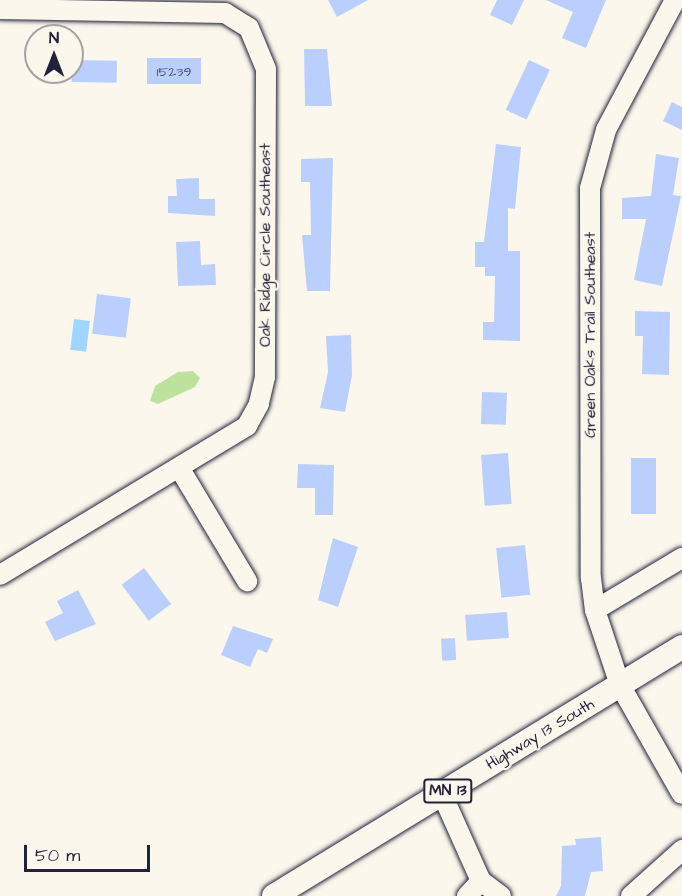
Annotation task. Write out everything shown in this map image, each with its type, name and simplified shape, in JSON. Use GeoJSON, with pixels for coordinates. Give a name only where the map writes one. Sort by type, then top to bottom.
{"type":"FeatureCollection","features":[{"type":"Feature","properties":{"kind":"main road","name":"Highway 13 South"},"geometry":{"type":"LineString","coordinates":[[274,896],[682,646]]}},
{"type":"Feature","properties":{"kind":"street","name":"Green Oaks Trail Southeast"},"geometry":{"type":"LineString","coordinates":[[675,0],[606,130],[590,188],[591,578],[596,610],[620,685],[682,795]]}},
{"type":"Feature","properties":{"kind":"street","name":"Oak Ridge Circle Southeast"},"geometry":{"type":"LineString","coordinates":[[0,9],[225,13],[249,28],[260,46],[266,69],[265,377],[247,426],[180,469],[0,575]]}},
{"type":"Feature","properties":{"kind":"street"},"geometry":{"type":"LineString","coordinates":[[180,469],[247,581]]}},
{"type":"Feature","properties":{"kind":"street"},"geometry":{"type":"LineString","coordinates":[[596,610],[682,558]]}},
{"type":"Feature","properties":{"kind":"street"},"geometry":{"type":"LineString","coordinates":[[442,794],[481,881],[501,896]]}},
{"type":"Feature","properties":{"kind":"street"},"geometry":{"type":"LineString","coordinates":[[631,896],[682,850]]}},
{"type":"Feature","properties":{"kind":"street"},"geometry":{"type":"LineString","coordinates":[[467,896],[481,881]]}},
{"type":"Feature","properties":{"kind":"green space"},"geometry":{"type":"Polygon","coordinates":[[[193,371],[200,378],[195,387],[158,404],[150,401],[155,386],[178,372],[193,371]]]}},
{"type":"Feature","properties":{"kind":"water"},"geometry":{"type":"Polygon","coordinates":[[[74,319],[90,321],[86,352],[70,350],[74,319]]]}},
{"type":"Feature","properties":{"kind":"building"},"geometry":{"type":"Polygon","coordinates":[[[328,0],[368,0],[337,17],[328,0]]]}},
{"type":"Feature","properties":{"kind":"building"},"geometry":{"type":"Polygon","coordinates":[[[497,0],[524,0],[512,25],[490,15],[497,0]]]}},
{"type":"Feature","properties":{"kind":"building"},"geometry":{"type":"Polygon","coordinates":[[[546,0],[606,0],[586,48],[562,38],[573,12],[546,0]]]}},
{"type":"Feature","properties":{"kind":"building"},"geometry":{"type":"Polygon","coordinates":[[[304,49],[327,49],[332,106],[305,106],[304,49]]]}},
{"type":"Feature","properties":{"kind":"building"},"geometry":{"type":"Polygon","coordinates":[[[147,58],[201,58],[201,84],[147,84],[147,58]]]}},
{"type":"Feature","properties":{"kind":"building"},"geometry":{"type":"Polygon","coordinates":[[[84,60],[117,61],[117,83],[84,82],[84,60]]]}},
{"type":"Feature","properties":{"kind":"building"},"geometry":{"type":"Polygon","coordinates":[[[529,60],[550,70],[527,120],[506,110],[529,60]]]}},
{"type":"Feature","properties":{"kind":"building"},"geometry":{"type":"Polygon","coordinates":[[[672,102],[682,107],[682,130],[663,121],[672,102]]]}},
{"type":"Feature","properties":{"kind":"building"},"geometry":{"type":"Polygon","coordinates":[[[496,144],[521,147],[515,209],[508,208],[508,251],[520,251],[520,341],[483,340],[483,322],[494,322],[495,276],[485,276],[485,267],[475,267],[475,242],[484,242],[496,144]]]}},
{"type":"Feature","properties":{"kind":"building"},"geometry":{"type":"Polygon","coordinates":[[[656,154],[679,158],[673,195],[681,196],[662,286],[634,280],[646,219],[622,219],[622,198],[651,196],[656,154]]]}},
{"type":"Feature","properties":{"kind":"building"},"geometry":{"type":"Polygon","coordinates":[[[333,158],[330,291],[307,291],[302,235],[311,235],[310,182],[301,182],[301,159],[333,158]]]}},
{"type":"Feature","properties":{"kind":"building"},"geometry":{"type":"Polygon","coordinates":[[[199,178],[199,199],[215,199],[215,216],[168,213],[168,196],[177,196],[176,179],[199,178]]]}},
{"type":"Feature","properties":{"kind":"building"},"geometry":{"type":"Polygon","coordinates":[[[200,241],[201,265],[215,264],[216,285],[178,286],[176,242],[200,241]]]}},
{"type":"Feature","properties":{"kind":"building"},"geometry":{"type":"Polygon","coordinates":[[[97,294],[131,298],[126,338],[92,334],[97,294]]]}},
{"type":"Feature","properties":{"kind":"building"},"geometry":{"type":"Polygon","coordinates":[[[635,311],[670,312],[669,375],[642,374],[643,336],[635,336],[635,311]]]}},
{"type":"Feature","properties":{"kind":"building"},"geometry":{"type":"Polygon","coordinates":[[[351,335],[352,375],[345,412],[320,408],[328,372],[326,336],[351,335]]]}},
{"type":"Feature","properties":{"kind":"building"},"geometry":{"type":"Polygon","coordinates":[[[482,392],[507,393],[506,425],[481,424],[482,392]]]}},
{"type":"Feature","properties":{"kind":"building"},"geometry":{"type":"Polygon","coordinates":[[[508,453],[512,504],[485,506],[481,455],[508,453]]]}},
{"type":"Feature","properties":{"kind":"building"},"geometry":{"type":"Polygon","coordinates":[[[631,458],[656,458],[656,514],[631,514],[631,458]]]}},
{"type":"Feature","properties":{"kind":"building"},"geometry":{"type":"Polygon","coordinates":[[[298,464],[334,465],[333,515],[315,515],[315,488],[297,488],[298,464]]]}},
{"type":"Feature","properties":{"kind":"building"},"geometry":{"type":"Polygon","coordinates":[[[333,538],[358,547],[338,607],[318,600],[333,538]]]}},
{"type":"Feature","properties":{"kind":"building"},"geometry":{"type":"Polygon","coordinates":[[[525,545],[530,595],[501,598],[496,548],[525,545]]]}},
{"type":"Feature","properties":{"kind":"building"},"geometry":{"type":"Polygon","coordinates":[[[144,568],[171,604],[149,621],[122,585],[144,568]]]}},
{"type":"Feature","properties":{"kind":"building"},"geometry":{"type":"Polygon","coordinates":[[[78,590],[96,624],[55,641],[45,622],[63,613],[57,601],[78,590]]]}},
{"type":"Feature","properties":{"kind":"building"},"geometry":{"type":"Polygon","coordinates":[[[507,612],[509,638],[467,641],[465,615],[507,612]]]}},
{"type":"Feature","properties":{"kind":"building"},"geometry":{"type":"Polygon","coordinates":[[[233,626],[273,639],[267,653],[258,649],[250,667],[221,655],[233,626]]]}},
{"type":"Feature","properties":{"kind":"building"},"geometry":{"type":"Polygon","coordinates":[[[455,638],[456,660],[442,661],[441,639],[455,638]]]}},
{"type":"Feature","properties":{"kind":"building"},"geometry":{"type":"Polygon","coordinates":[[[601,837],[603,871],[591,872],[585,896],[556,896],[561,886],[562,846],[576,845],[575,839],[601,837]]]}}]}
